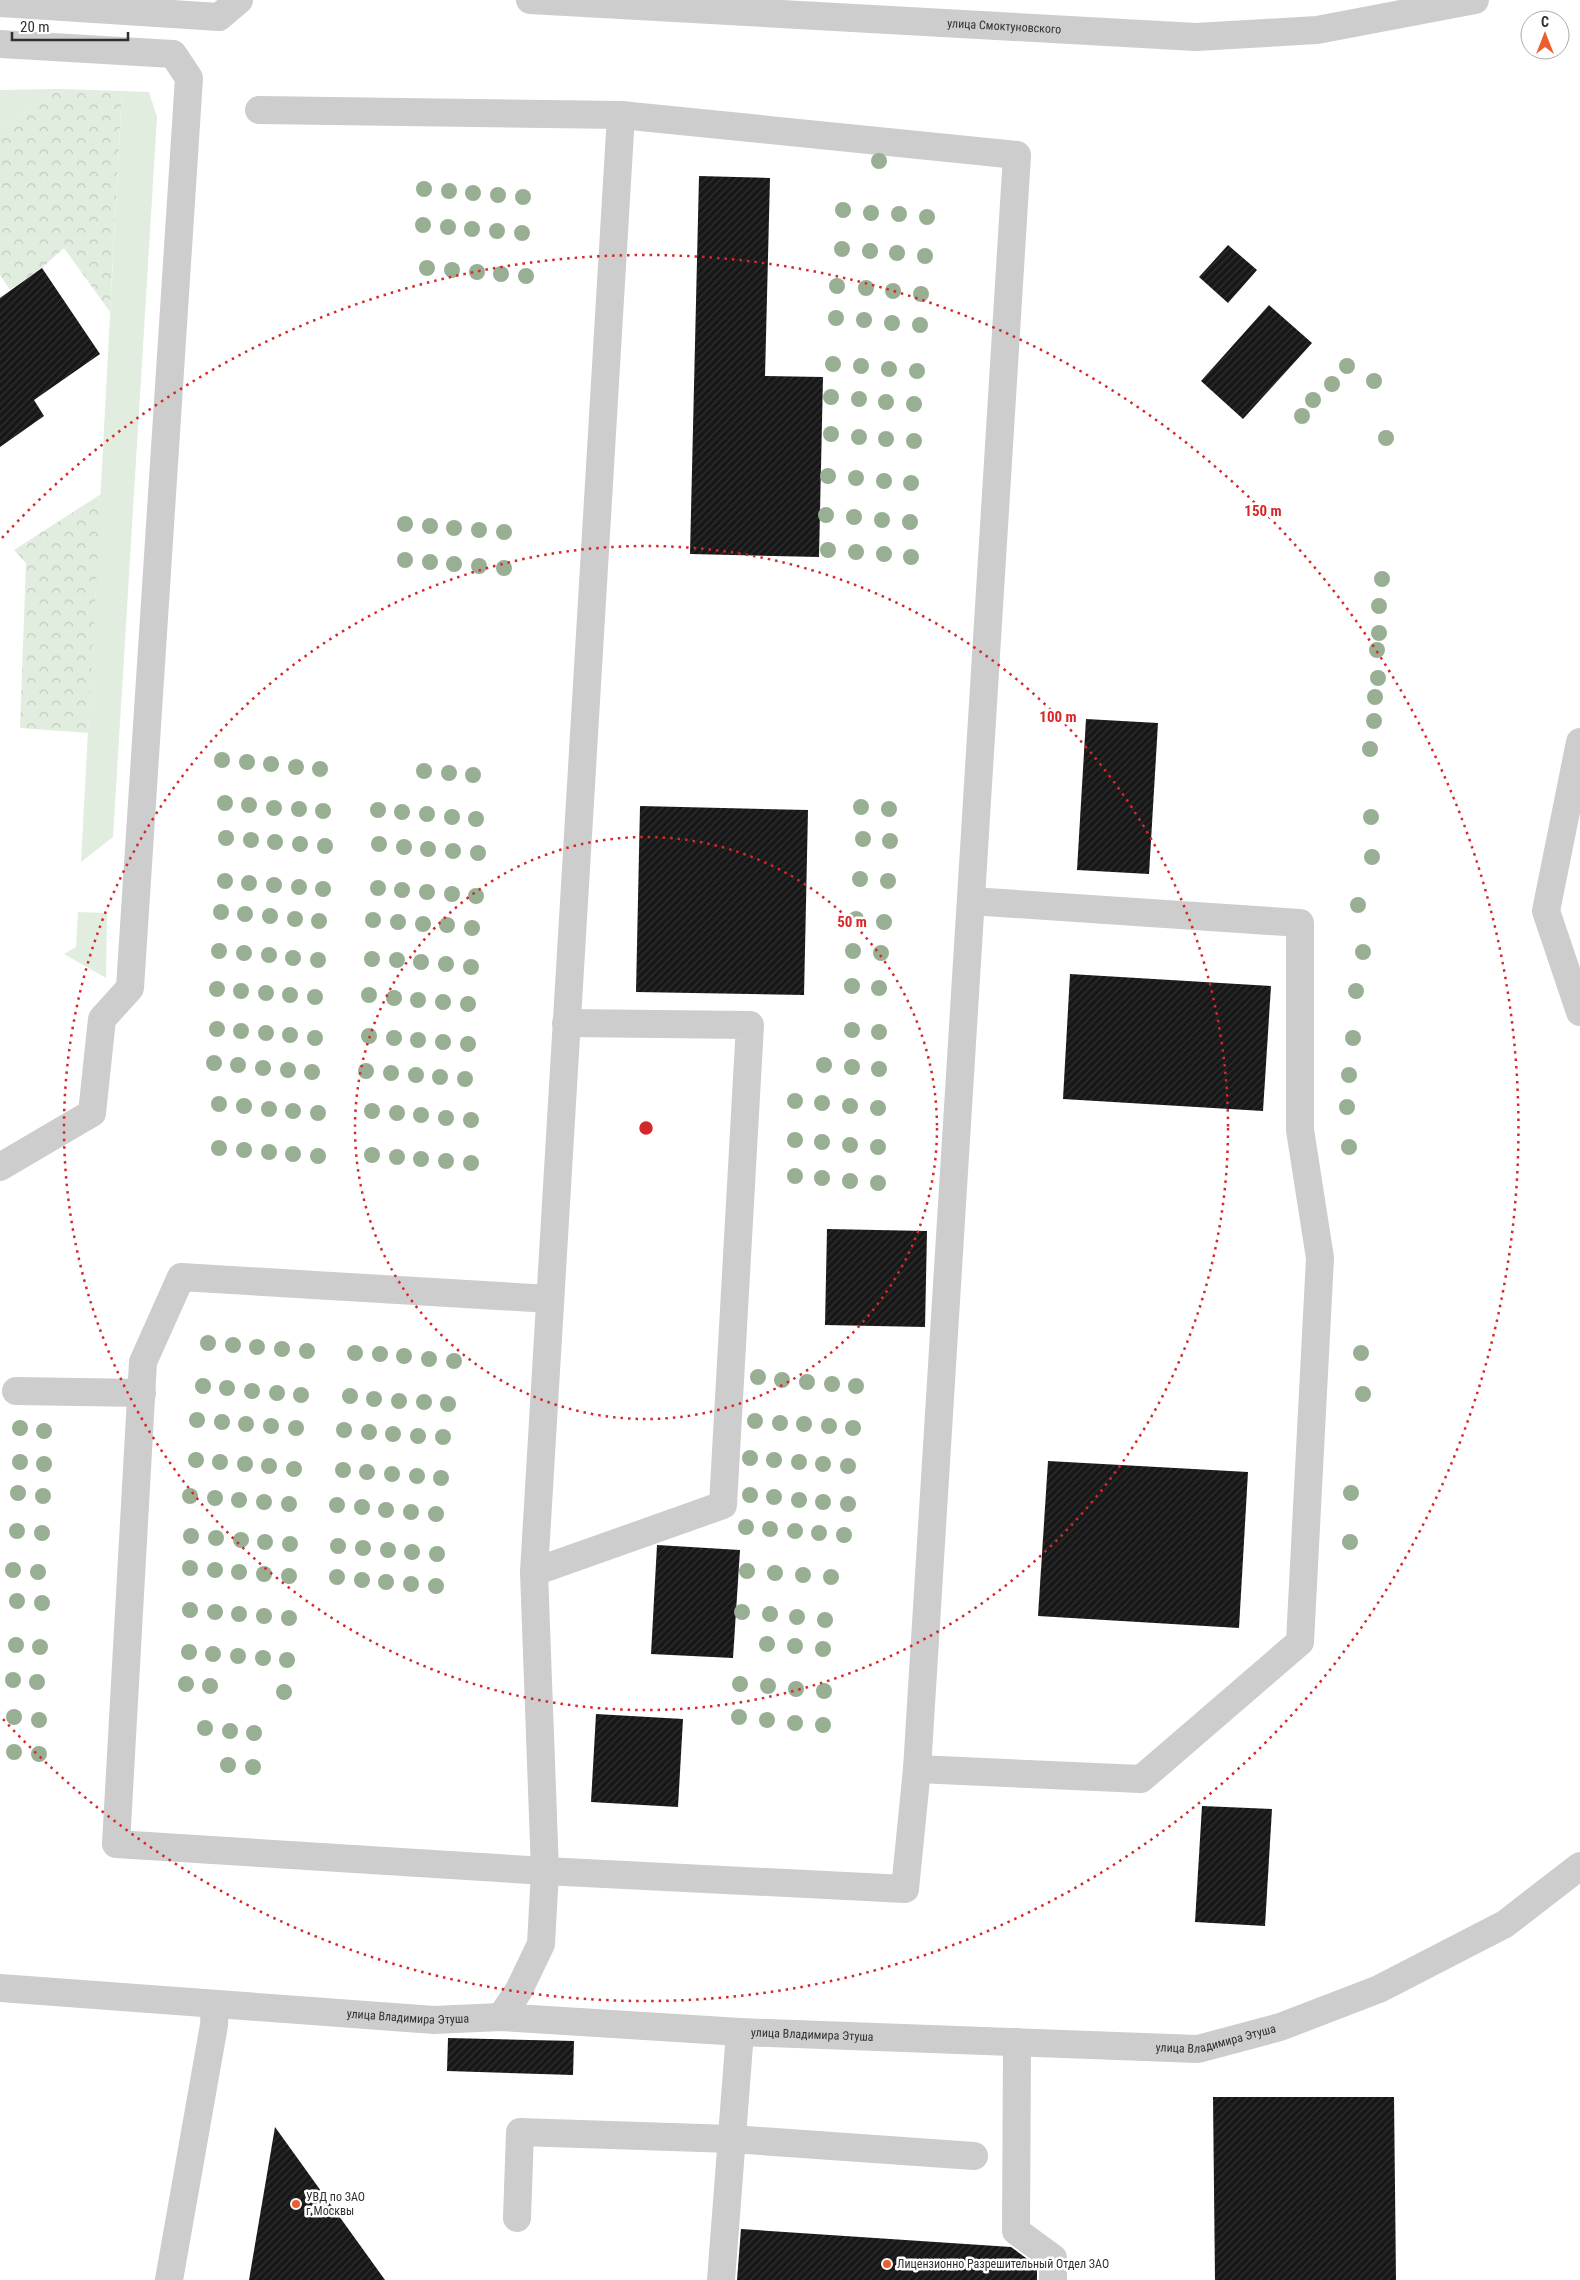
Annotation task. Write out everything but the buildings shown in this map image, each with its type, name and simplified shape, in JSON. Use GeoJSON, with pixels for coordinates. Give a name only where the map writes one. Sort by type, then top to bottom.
{"type":"FeatureCollection","features":[{"type":"Feature","properties":{"kind":"street"},"geometry":{"type":"LineString","coordinates":[[0,3],[220,17],[239,0]]}},
{"type":"Feature","properties":{"kind":"street","name":"улица Смоктуновского"},"geometry":{"type":"LineString","coordinates":[[530,0],[905,10],[1196,37],[1317,30],[1475,0]]}},
{"type":"Feature","properties":{"kind":"street"},"geometry":{"type":"LineString","coordinates":[[0,44],[173,54],[189,78],[130,988],[102,1019],[92,1113],[0,1167]]}},
{"type":"Feature","properties":{"kind":"street"},"geometry":{"type":"LineString","coordinates":[[259,110],[621,115],[1018,155],[917,1769],[906,1889],[545,1871],[116,1844],[143,1362],[181,1277],[550,1299]]}},
{"type":"Feature","properties":{"kind":"street"},"geometry":{"type":"LineString","coordinates":[[501,2018],[518,1990],[541,1944],[545,1871],[534,1572],[621,115]]}},
{"type":"Feature","properties":{"kind":"street"},"geometry":{"type":"LineString","coordinates":[[1580,742],[1546,911],[1580,1012]]}},
{"type":"Feature","properties":{"kind":"street"},"geometry":{"type":"LineString","coordinates":[[917,1769],[1141,1779],[1300,1642],[1320,1258],[1300,1130],[1300,923],[971,901]]}},
{"type":"Feature","properties":{"kind":"street"},"geometry":{"type":"LineString","coordinates":[[534,1572],[723,1505],[750,1025],[566,1023]]}},
{"type":"Feature","properties":{"kind":"street"},"geometry":{"type":"LineString","coordinates":[[16,1391],[142,1393]]}},
{"type":"Feature","properties":{"kind":"street","name":"улица Владимира Этуша"},"geometry":{"type":"LineString","coordinates":[[0,1988],[434,2020],[501,2018],[740,2032],[1198,2049],[1280,2027],[1379,1989],[1506,1924],[1580,1866]]}},
{"type":"Feature","properties":{"kind":"street"},"geometry":{"type":"LineString","coordinates":[[169,2280],[214,2025],[215,2004]]}},
{"type":"Feature","properties":{"kind":"street"},"geometry":{"type":"LineString","coordinates":[[721,2280],[740,2032]]}},
{"type":"Feature","properties":{"kind":"street"},"geometry":{"type":"LineString","coordinates":[[1018,2042],[1016,2231],[1053,2258],[1053,2280]]}},
{"type":"Feature","properties":{"kind":"street"},"geometry":{"type":"LineString","coordinates":[[517,2218],[520,2132],[732,2139],[974,2156]]}},
{"type":"Feature","properties":{"kind":"green space"},"geometry":{"type":"Polygon","coordinates":[[[59,89],[0,129],[0,90],[59,89]]]}},
{"type":"Feature","properties":{"kind":"green space"},"geometry":{"type":"Polygon","coordinates":[[[59,89],[122,91],[110,312],[64,248],[42,268],[10,290],[0,275],[0,129],[59,89]]]}},
{"type":"Feature","properties":{"kind":"green space"},"geometry":{"type":"Polygon","coordinates":[[[122,91],[149,92],[157,117],[113,837],[81,862],[122,91]]]}},
{"type":"Feature","properties":{"kind":"green space"},"geometry":{"type":"Polygon","coordinates":[[[101,494],[88,733],[20,728],[26,563],[14,550],[101,494]]]}},
{"type":"Feature","properties":{"kind":"green space"},"geometry":{"type":"Polygon","coordinates":[[[78,912],[107,913],[106,978],[64,954],[76,947],[78,912]]]}},
{"type":"Feature","properties":{"kind":"place","name":"УВД по ЗАО г.Москвы"},"geometry":{"type":"Point","coordinates":[296,2204]}},
{"type":"Feature","properties":{"kind":"place","name":"Лицензионно Разрешительный Отдел ЗАО"},"geometry":{"type":"Point","coordinates":[887,2264]}}]}
